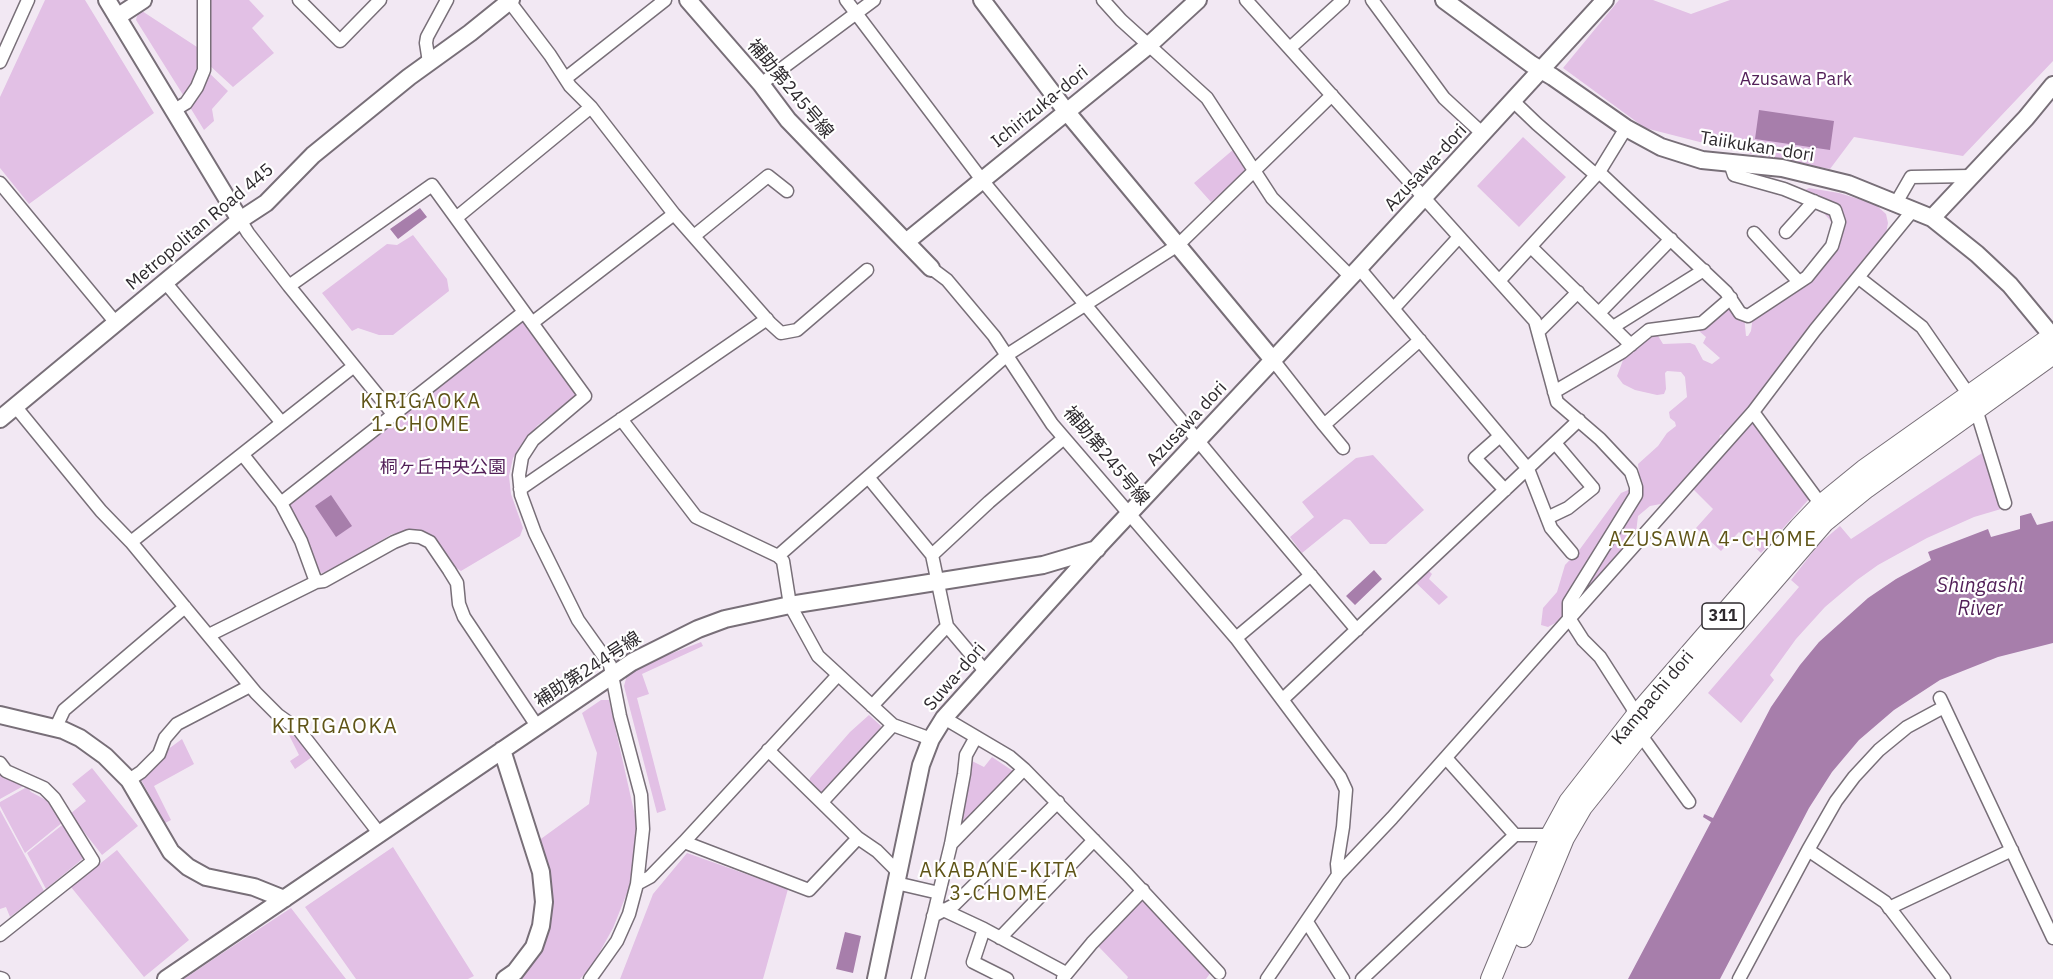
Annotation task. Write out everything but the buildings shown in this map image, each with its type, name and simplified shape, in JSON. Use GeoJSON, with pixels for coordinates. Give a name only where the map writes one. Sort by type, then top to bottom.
{"type":"FeatureCollection","features":[{"type":"Feature","properties":{"kind":"main road","name":"Kampachi dori"},"geometry":{"type":"LineString","coordinates":[[1972,402],[2053,337]]}},
{"type":"Feature","properties":{"kind":"main road","name":"Kampachi dori"},"geometry":{"type":"LineString","coordinates":[[1491,979],[1551,835],[1569,802],[1639,725],[1798,528],[1826,510],[1864,470],[2053,354]]}},
{"type":"Feature","properties":{"kind":"main road","name":"Kampachi dori"},"geometry":{"type":"LineString","coordinates":[[1506,979],[1564,838],[1582,807],[1639,725]]}},
{"type":"Feature","properties":{"kind":"street"},"geometry":{"type":"LineString","coordinates":[[0,62],[28,0]]}},
{"type":"Feature","properties":{"kind":"street"},"geometry":{"type":"LineString","coordinates":[[107,0],[248,233],[393,414]]}},
{"type":"Feature","properties":{"kind":"street"},"geometry":{"type":"LineString","coordinates":[[117,17],[143,0]]}},
{"type":"Feature","properties":{"kind":"street"},"geometry":{"type":"LineString","coordinates":[[173,111],[186,103],[197,87],[204,70],[204,0]]}},
{"type":"Feature","properties":{"kind":"street"},"geometry":{"type":"LineString","coordinates":[[299,0],[340,40],[380,0]]}},
{"type":"Feature","properties":{"kind":"street"},"geometry":{"type":"LineString","coordinates":[[566,78],[665,0]]}},
{"type":"Feature","properties":{"kind":"street","name":"補助第245号線"},"geometry":{"type":"LineString","coordinates":[[688,0],[761,84],[795,128],[931,268],[947,280],[1007,355],[1052,424],[1236,638],[1340,777],[1346,790],[1337,864],[1338,875],[1267,979]]}},
{"type":"Feature","properties":{"kind":"street"},"geometry":{"type":"LineString","coordinates":[[846,0],[982,180],[1357,630]]}},
{"type":"Feature","properties":{"kind":"street"},"geometry":{"type":"LineString","coordinates":[[761,84],[874,0]]}},
{"type":"Feature","properties":{"kind":"street"},"geometry":{"type":"LineString","coordinates":[[982,0],[1066,111],[1273,360],[1343,448]]}},
{"type":"Feature","properties":{"kind":"street"},"geometry":{"type":"LineString","coordinates":[[1103,0],[1112,12],[1207,98],[1272,198],[1394,308],[1528,469],[1551,528],[1572,553]]}},
{"type":"Feature","properties":{"kind":"street","name":"Ichirizuka-dori"},"geometry":{"type":"LineString","coordinates":[[906,242],[1149,45],[1198,0]]}},
{"type":"Feature","properties":{"kind":"street"},"geometry":{"type":"LineString","coordinates":[[1246,0],[1535,321],[1557,402],[1600,439],[1631,472],[1636,495],[1569,603],[1569,618],[1583,640],[1599,657],[1632,707],[1645,741],[1689,802]]}},
{"type":"Feature","properties":{"kind":"street"},"geometry":{"type":"LineString","coordinates":[[1290,48],[1343,0]]}},
{"type":"Feature","properties":{"kind":"street"},"geometry":{"type":"LineString","coordinates":[[1372,0],[1444,98],[1483,134]]}},
{"type":"Feature","properties":{"kind":"street","name":"Taiikukan-dori"},"geometry":{"type":"LineString","coordinates":[[1444,0],[1626,128],[1661,147],[1702,160],[1782,168],[1848,184],[1932,218],[1977,254],[2010,285],[2053,337]]}},
{"type":"Feature","properties":{"kind":"street","name":"Azusawa-dori"},"geometry":{"type":"LineString","coordinates":[[1273,360],[1605,0]]}},
{"type":"Feature","properties":{"kind":"street"},"geometry":{"type":"LineString","coordinates":[[510,1],[570,86],[591,107],[674,214],[781,333],[797,330],[867,270]]}},
{"type":"Feature","properties":{"kind":"street","name":"Metropolitan Road 445"},"geometry":{"type":"LineString","coordinates":[[0,419],[240,220],[266,203],[308,160],[429,62],[510,1]]}},
{"type":"Feature","properties":{"kind":"street"},"geometry":{"type":"LineString","coordinates":[[429,62],[427,37],[443,2]]}},
{"type":"Feature","properties":{"kind":"street"},"geometry":{"type":"LineString","coordinates":[[1932,218],[2026,118],[2053,85]]}},
{"type":"Feature","properties":{"kind":"street"},"geometry":{"type":"LineString","coordinates":[[778,556],[1007,355],[1178,245],[1332,95]]}},
{"type":"Feature","properties":{"kind":"street"},"geometry":{"type":"LineString","coordinates":[[1513,101],[1671,239],[1731,298],[1740,314],[1748,316],[1807,277],[1833,246],[1839,222],[1835,210],[1784,189],[1734,175],[1730,162]]}},
{"type":"Feature","properties":{"kind":"street"},"geometry":{"type":"LineString","coordinates":[[456,218],[591,107]]}},
{"type":"Feature","properties":{"kind":"street"},"geometry":{"type":"LineString","coordinates":[[1499,281],[1598,174],[1626,128]]}},
{"type":"Feature","properties":{"kind":"street"},"geometry":{"type":"LineString","coordinates":[[694,236],[768,176],[787,191]]}},
{"type":"Feature","properties":{"kind":"street"},"geometry":{"type":"LineString","coordinates":[[1896,203],[1911,177],[1971,177]]}},
{"type":"Feature","properties":{"kind":"street"},"geometry":{"type":"LineString","coordinates":[[0,183],[116,323]]}},
{"type":"Feature","properties":{"kind":"street"},"geometry":{"type":"LineString","coordinates":[[289,286],[432,185],[585,396],[555,420],[527,448],[520,465],[520,489],[532,528],[563,592],[578,620],[610,665],[640,795],[643,829],[638,884],[629,914],[617,941],[591,979]]}},
{"type":"Feature","properties":{"kind":"street"},"geometry":{"type":"LineString","coordinates":[[1786,232],[1814,201]]}},
{"type":"Feature","properties":{"kind":"street"},"geometry":{"type":"LineString","coordinates":[[1338,875],[1446,758],[1753,412],[1815,330],[1913,210]]}},
{"type":"Feature","properties":{"kind":"street"},"geometry":{"type":"LineString","coordinates":[[532,323],[674,214]]}},
{"type":"Feature","properties":{"kind":"street"},"geometry":{"type":"LineString","coordinates":[[1754,233],[1799,282]]}},
{"type":"Feature","properties":{"kind":"street"},"geometry":{"type":"LineString","coordinates":[[1394,308],[1459,237]]}},
{"type":"Feature","properties":{"kind":"street"},"geometry":{"type":"LineString","coordinates":[[1599,313],[1671,239]]}},
{"type":"Feature","properties":{"kind":"street"},"geometry":{"type":"LineString","coordinates":[[1531,247],[1631,345]]}},
{"type":"Feature","properties":{"kind":"street"},"geometry":{"type":"LineString","coordinates":[[1613,327],[1704,270]]}},
{"type":"Feature","properties":{"kind":"street"},"geometry":{"type":"LineString","coordinates":[[1859,278],[1922,327],[1972,402],[2005,503]]}},
{"type":"Feature","properties":{"kind":"street"},"geometry":{"type":"LineString","coordinates":[[165,282],[282,423]]}},
{"type":"Feature","properties":{"kind":"street"},"geometry":{"type":"LineString","coordinates":[[1539,331],[1578,292]]}},
{"type":"Feature","properties":{"kind":"street"},"geometry":{"type":"LineString","coordinates":[[1554,392],[1631,345],[1649,330],[1702,323],[1731,298]]}},
{"type":"Feature","properties":{"kind":"street"},"geometry":{"type":"LineString","coordinates":[[281,503],[524,312]]}},
{"type":"Feature","properties":{"kind":"street"},"geometry":{"type":"LineString","coordinates":[[520,489],[767,319]]}},
{"type":"Feature","properties":{"kind":"street"},"geometry":{"type":"LineString","coordinates":[[1324,425],[1420,340]]}},
{"type":"Feature","properties":{"kind":"street","name":"Azusawa dori"},"geometry":{"type":"LineString","coordinates":[[1130,515],[1273,360]]}},
{"type":"Feature","properties":{"kind":"street"},"geometry":{"type":"LineString","coordinates":[[131,542],[354,366]]}},
{"type":"Feature","properties":{"kind":"street"},"geometry":{"type":"LineString","coordinates":[[15,406],[250,686],[278,715],[299,730],[380,833]]}},
{"type":"Feature","properties":{"kind":"street"},"geometry":{"type":"LineString","coordinates":[[1753,412],[1826,510]]}},
{"type":"Feature","properties":{"kind":"street"},"geometry":{"type":"LineString","coordinates":[[621,419],[696,517],[778,556],[783,561],[790,605],[818,656],[894,725],[931,739]]}},
{"type":"Feature","properties":{"kind":"street"},"geometry":{"type":"LineString","coordinates":[[1283,699],[1579,420]]}},
{"type":"Feature","properties":{"kind":"street"},"geometry":{"type":"LineString","coordinates":[[1500,436],[1475,458],[1506,490]]}},
{"type":"Feature","properties":{"kind":"street"},"geometry":{"type":"LineString","coordinates":[[932,555],[989,502],[1064,438]]}},
{"type":"Feature","properties":{"kind":"street"},"geometry":{"type":"LineString","coordinates":[[1547,518],[1568,508],[1593,488],[1555,443]]}},
{"type":"Feature","properties":{"kind":"street"},"geometry":{"type":"LineString","coordinates":[[243,455],[281,503],[302,541],[316,582]]}},
{"type":"Feature","properties":{"kind":"street"},"geometry":{"type":"LineString","coordinates":[[868,477],[932,555],[947,626],[985,671]]}},
{"type":"Feature","properties":{"kind":"street","name":"Suwa-dori"},"geometry":{"type":"LineString","coordinates":[[876,979],[919,773],[931,739],[944,718],[985,671],[1130,515]]}},
{"type":"Feature","properties":{"kind":"street"},"geometry":{"type":"LineString","coordinates":[[208,635],[316,582],[324,581],[401,538],[415,536],[430,542],[457,582],[459,604],[464,617],[537,726]]}},
{"type":"Feature","properties":{"kind":"street","name":"補助第244号線"},"geometry":{"type":"LineString","coordinates":[[166,979],[632,662],[698,629],[726,619],[790,605],[1043,566],[1097,548]]}},
{"type":"Feature","properties":{"kind":"street"},"geometry":{"type":"LineString","coordinates":[[1236,638],[1311,575]]}},
{"type":"Feature","properties":{"kind":"street"},"geometry":{"type":"LineString","coordinates":[[56,727],[64,710],[185,607]]}},
{"type":"Feature","properties":{"kind":"street"},"geometry":{"type":"LineString","coordinates":[[872,706],[947,626]]}},
{"type":"Feature","properties":{"kind":"street"},"geometry":{"type":"LineString","coordinates":[[638,884],[650,877],[684,842],[838,675]]}},
{"type":"Feature","properties":{"kind":"street"},"geometry":{"type":"LineString","coordinates":[[129,780],[141,772],[159,754],[165,738],[177,724],[250,686]]}},
{"type":"Feature","properties":{"kind":"street"},"geometry":{"type":"LineString","coordinates":[[1739,979],[1808,850],[1848,785],[1879,750],[1942,702],[2053,938]]}},
{"type":"Feature","properties":{"kind":"street"},"geometry":{"type":"LineString","coordinates":[[0,715],[56,727],[93,747],[129,780],[171,852],[188,867],[206,877],[254,887],[284,899]]}},
{"type":"Feature","properties":{"kind":"street"},"geometry":{"type":"LineString","coordinates":[[944,718],[1010,757],[1024,769],[1143,890],[1218,974]]}},
{"type":"Feature","properties":{"kind":"street"},"geometry":{"type":"LineString","coordinates":[[822,802],[894,725]]}},
{"type":"Feature","properties":{"kind":"street"},"geometry":{"type":"LineString","coordinates":[[918,979],[938,911],[939,893],[951,844],[966,755],[976,737]]}},
{"type":"Feature","properties":{"kind":"street"},"geometry":{"type":"LineString","coordinates":[[502,750],[541,872],[544,902],[541,926],[534,947],[515,972],[505,979]]}},
{"type":"Feature","properties":{"kind":"street"},"geometry":{"type":"LineString","coordinates":[[768,750],[858,838],[877,851],[897,877],[939,893]]}},
{"type":"Feature","properties":{"kind":"street"},"geometry":{"type":"LineString","coordinates":[[1446,758],[1515,835]]}},
{"type":"Feature","properties":{"kind":"street"},"geometry":{"type":"LineString","coordinates":[[0,763],[6,771],[44,788],[54,798],[93,861],[0,935]]}},
{"type":"Feature","properties":{"kind":"street"},"geometry":{"type":"LineString","coordinates":[[951,844],[1024,769]]}},
{"type":"Feature","properties":{"kind":"street"},"geometry":{"type":"LineString","coordinates":[[938,911],[954,906],[1058,802]]}},
{"type":"Feature","properties":{"kind":"street"},"geometry":{"type":"LineString","coordinates":[[1362,979],[1515,835],[1551,835]]}},
{"type":"Feature","properties":{"kind":"street"},"geometry":{"type":"LineString","coordinates":[[684,842],[808,890],[858,838]]}},
{"type":"Feature","properties":{"kind":"street"},"geometry":{"type":"LineString","coordinates":[[1000,938],[1094,840]]}},
{"type":"Feature","properties":{"kind":"street"},"geometry":{"type":"LineString","coordinates":[[1808,850],[1885,902],[1944,979]]}},
{"type":"Feature","properties":{"kind":"street"},"geometry":{"type":"LineString","coordinates":[[1889,908],[2012,850]]}},
{"type":"Feature","properties":{"kind":"street"},"geometry":{"type":"LineString","coordinates":[[938,911],[984,929],[1064,976],[1143,890]]}},
{"type":"Feature","properties":{"kind":"street"},"geometry":{"type":"LineString","coordinates":[[1305,923],[1343,979]]}},
{"type":"Feature","properties":{"kind":"street"},"geometry":{"type":"LineString","coordinates":[[984,929],[973,962],[1007,979]]}},
{"type":"Feature","properties":{"kind":"green space"},"geometry":{"type":"Polygon","coordinates":[[[45,0],[85,0],[154,113],[29,204],[0,168],[0,97],[45,0]]]}},
{"type":"Feature","properties":{"kind":"green space"},"geometry":{"type":"Polygon","coordinates":[[[208,0],[249,0],[264,16],[252,28],[274,53],[233,87],[208,64],[208,0]]]}},
{"type":"Feature","properties":{"kind":"green space","name":"Azusawa Park"},"geometry":{"type":"Polygon","coordinates":[[[1619,0],[1653,0],[1691,14],[1730,0],[2053,0],[2053,61],[1963,156],[1854,137],[1830,169],[1731,150],[1645,128],[1563,68],[1619,0]]]}},
{"type":"Feature","properties":{"kind":"green space"},"geometry":{"type":"Polygon","coordinates":[[[142,11],[200,49],[201,69],[185,98],[136,20],[142,11]]]}},
{"type":"Feature","properties":{"kind":"green space"},"geometry":{"type":"Polygon","coordinates":[[[206,70],[228,91],[212,109],[214,121],[204,130],[188,104],[206,70]]]}},
{"type":"Feature","properties":{"kind":"green space"},"geometry":{"type":"Polygon","coordinates":[[[1523,137],[1566,177],[1519,227],[1477,186],[1523,137]]]}},
{"type":"Feature","properties":{"kind":"green space"},"geometry":{"type":"Polygon","coordinates":[[[1234,149],[1246,167],[1245,172],[1211,202],[1194,183],[1234,149]]]}},
{"type":"Feature","properties":{"kind":"green space"},"geometry":{"type":"Polygon","coordinates":[[[1809,188],[1839,193],[1875,204],[1886,214],[1888,223],[1886,233],[1873,251],[1865,257],[1845,287],[1835,294],[1760,395],[1755,397],[1753,406],[1725,434],[1720,435],[1719,441],[1682,482],[1678,492],[1666,503],[1650,506],[1638,516],[1635,541],[1594,586],[1577,597],[1559,621],[1548,627],[1541,625],[1543,608],[1557,592],[1565,565],[1580,549],[1621,493],[1640,485],[1638,464],[1676,426],[1669,412],[1687,397],[1685,377],[1681,372],[1667,371],[1665,373],[1664,394],[1657,395],[1635,390],[1623,384],[1617,376],[1625,355],[1651,335],[1657,334],[1663,344],[1690,343],[1695,345],[1703,360],[1712,364],[1720,358],[1703,343],[1706,337],[1692,325],[1731,298],[1744,315],[1746,336],[1748,336],[1753,316],[1812,278],[1838,240],[1830,220],[1803,191],[1809,188]]]}},
{"type":"Feature","properties":{"kind":"green space"},"geometry":{"type":"Polygon","coordinates":[[[413,235],[447,279],[449,291],[393,335],[379,335],[358,328],[352,331],[322,293],[387,244],[397,245],[413,235]]]}},
{"type":"Feature","properties":{"kind":"green space","name":"桐ヶ丘中央公園"},"geometry":{"type":"Polygon","coordinates":[[[523,321],[575,392],[575,397],[538,425],[513,458],[509,476],[511,494],[523,528],[520,536],[461,571],[453,566],[440,545],[431,536],[418,531],[392,534],[329,572],[317,572],[288,504],[517,322],[523,321]]]}},
{"type":"Feature","properties":{"kind":"green space"},"geometry":{"type":"Polygon","coordinates":[[[1749,424],[1755,424],[1809,499],[1761,553],[1739,532],[1721,551],[1696,528],[1713,509],[1692,488],[1749,424]]]}},
{"type":"Feature","properties":{"kind":"green space"},"geometry":{"type":"Polygon","coordinates":[[[1982,453],[2001,509],[1974,517],[1927,538],[1878,565],[1857,580],[1825,607],[1796,639],[1770,675],[1774,680],[1741,723],[1708,693],[1799,587],[1791,580],[1819,544],[1840,526],[1851,539],[1982,453]]]}},
{"type":"Feature","properties":{"kind":"green space"},"geometry":{"type":"Polygon","coordinates":[[[1373,455],[1424,510],[1386,544],[1370,544],[1350,520],[1344,519],[1302,553],[1290,537],[1314,517],[1302,502],[1356,458],[1373,455]]]}},
{"type":"Feature","properties":{"kind":"green space"},"geometry":{"type":"Polygon","coordinates":[[[1426,568],[1432,574],[1429,579],[1448,597],[1439,605],[1413,580],[1426,568]]]}},
{"type":"Feature","properties":{"kind":"green space"},"geometry":{"type":"Polygon","coordinates":[[[701,642],[703,646],[642,674],[649,694],[637,698],[666,810],[657,813],[624,686],[627,675],[663,653],[665,656],[701,642]]]}},
{"type":"Feature","properties":{"kind":"green space"},"geometry":{"type":"Polygon","coordinates":[[[601,700],[609,700],[638,829],[629,888],[613,928],[592,966],[580,979],[514,979],[536,955],[538,841],[589,804],[597,753],[582,713],[601,700]]]}},
{"type":"Feature","properties":{"kind":"green space"},"geometry":{"type":"Polygon","coordinates":[[[869,715],[881,726],[880,729],[823,794],[819,794],[809,783],[810,778],[850,732],[869,715]]]}},
{"type":"Feature","properties":{"kind":"green space"},"geometry":{"type":"Polygon","coordinates":[[[288,733],[297,738],[312,757],[295,769],[290,761],[299,755],[288,733]]]}},
{"type":"Feature","properties":{"kind":"green space"},"geometry":{"type":"Polygon","coordinates":[[[182,739],[194,764],[154,786],[171,820],[165,823],[140,778],[167,750],[182,739]]]}},
{"type":"Feature","properties":{"kind":"green space"},"geometry":{"type":"Polygon","coordinates":[[[992,757],[1016,773],[964,824],[961,822],[972,761],[984,767],[992,757]]]}},
{"type":"Feature","properties":{"kind":"green space"},"geometry":{"type":"Polygon","coordinates":[[[92,768],[138,826],[102,855],[70,814],[86,801],[72,784],[92,768]]]}},
{"type":"Feature","properties":{"kind":"green space"},"geometry":{"type":"Polygon","coordinates":[[[0,770],[27,784],[0,799],[0,770]]]}},
{"type":"Feature","properties":{"kind":"green space"},"geometry":{"type":"Polygon","coordinates":[[[27,787],[31,792],[46,800],[50,799],[63,822],[25,853],[0,802],[27,787]]]}},
{"type":"Feature","properties":{"kind":"green space"},"geometry":{"type":"Polygon","coordinates":[[[0,810],[44,891],[10,917],[6,907],[0,909],[0,810]]]}},
{"type":"Feature","properties":{"kind":"green space"},"geometry":{"type":"Polygon","coordinates":[[[66,822],[86,856],[46,889],[27,853],[66,822]]]}},
{"type":"Feature","properties":{"kind":"green space"},"geometry":{"type":"Polygon","coordinates":[[[393,847],[474,976],[468,979],[356,979],[305,907],[393,847]]]}},
{"type":"Feature","properties":{"kind":"green space"},"geometry":{"type":"Polygon","coordinates":[[[117,850],[189,940],[144,977],[71,887],[117,850]]]}},
{"type":"Feature","properties":{"kind":"green space"},"geometry":{"type":"Polygon","coordinates":[[[687,853],[788,889],[763,979],[620,979],[653,894],[687,853]]]}},
{"type":"Feature","properties":{"kind":"green space"},"geometry":{"type":"Polygon","coordinates":[[[1140,902],[1146,902],[1211,972],[1206,979],[1127,979],[1128,977],[1097,945],[1140,902]]]}},
{"type":"Feature","properties":{"kind":"green space"},"geometry":{"type":"Polygon","coordinates":[[[291,908],[346,979],[184,979],[218,956],[291,908]]]}},
{"type":"Feature","properties":{"kind":"water"},"geometry":{"type":"Polygon","coordinates":[[[1759,110],[1834,121],[1830,150],[1755,139],[1759,110]]]}},
{"type":"Feature","properties":{"kind":"water"},"geometry":{"type":"Polygon","coordinates":[[[420,208],[427,217],[398,239],[390,229],[420,208]]]}},
{"type":"Feature","properties":{"kind":"water"},"geometry":{"type":"Polygon","coordinates":[[[331,495],[352,526],[336,537],[315,506],[331,495]]]}},
{"type":"Feature","properties":{"kind":"water","name":"Shingashi River"},"geometry":{"type":"Polygon","coordinates":[[[2031,513],[2037,525],[2053,521],[2053,643],[1998,657],[1940,680],[1894,710],[1859,740],[1832,772],[1809,808],[1720,979],[1628,979],[1711,822],[1703,817],[1704,814],[1713,818],[1771,707],[1819,642],[1868,598],[1896,579],[1931,560],[1928,552],[1988,529],[1991,537],[2020,529],[2020,516],[2031,513]]]}},
{"type":"Feature","properties":{"kind":"water"},"geometry":{"type":"Polygon","coordinates":[[[1374,570],[1382,579],[1355,605],[1346,596],[1374,570]]]}},
{"type":"Feature","properties":{"kind":"water"},"geometry":{"type":"Polygon","coordinates":[[[845,932],[861,936],[853,973],[836,969],[845,932]]]}},
{"type":"Feature","properties":{"kind":"district","name":"KIRIGAOKA 1-CHOME"},"geometry":{"type":"Point","coordinates":[421,414]}},
{"type":"Feature","properties":{"kind":"district","name":"AZUSAWA 4-CHOME"},"geometry":{"type":"Point","coordinates":[1713,540]}},
{"type":"Feature","properties":{"kind":"district","name":"KIRIGAOKA"},"geometry":{"type":"Point","coordinates":[335,727]}},
{"type":"Feature","properties":{"kind":"district","name":"AKABANE-KITA 3-CHOME"},"geometry":{"type":"Point","coordinates":[999,882]}}]}
